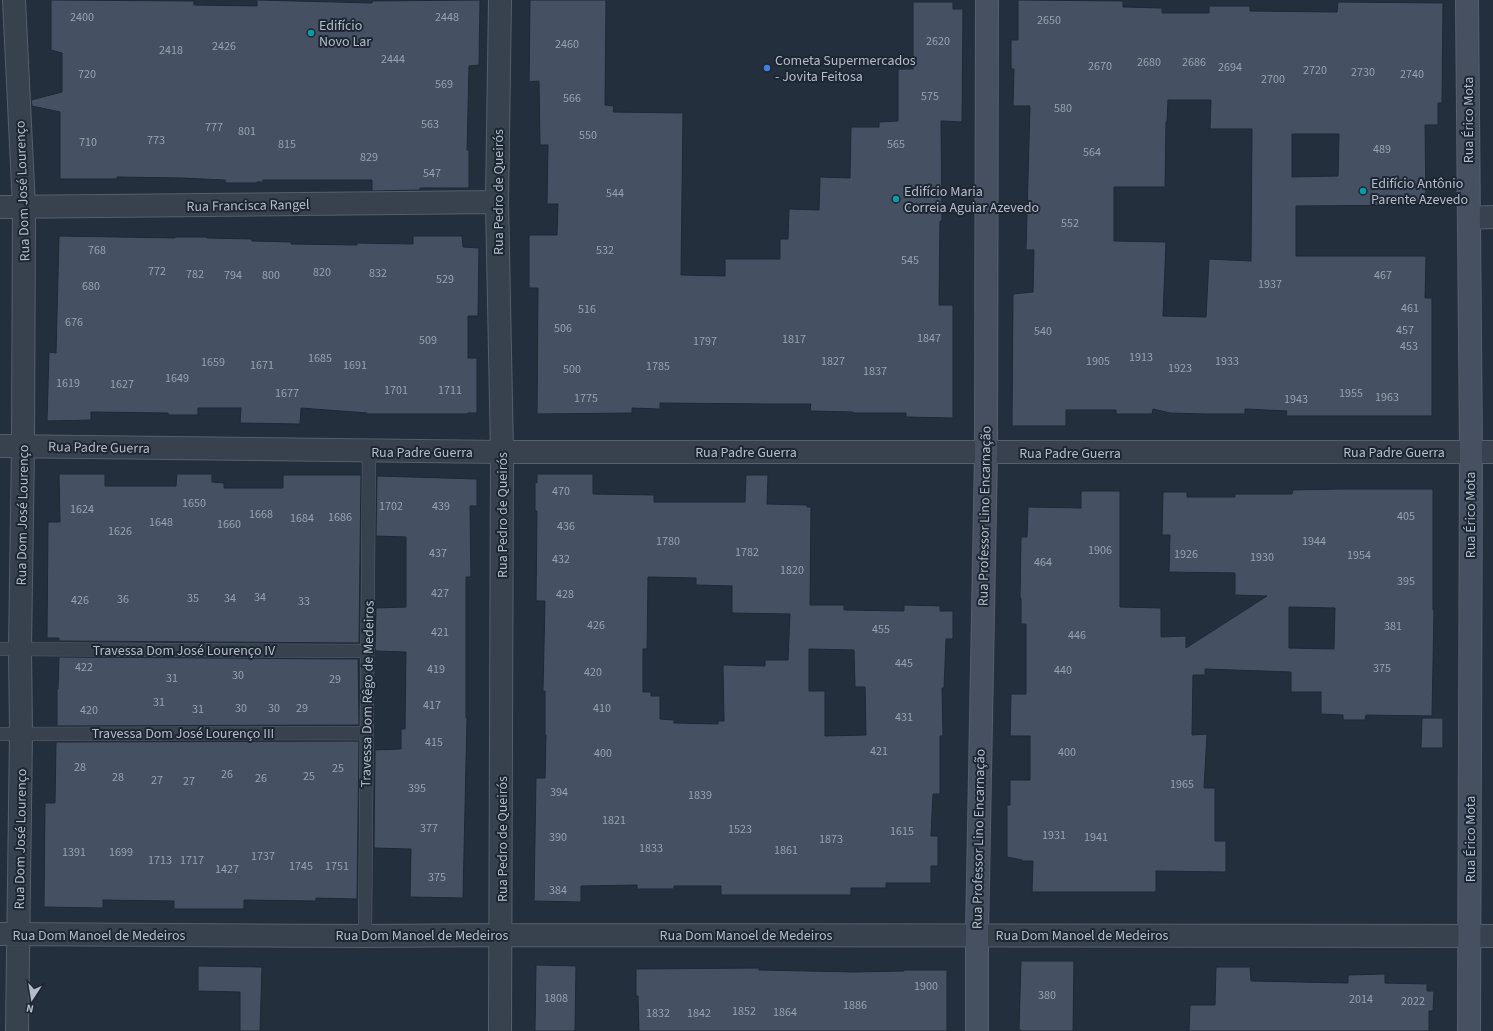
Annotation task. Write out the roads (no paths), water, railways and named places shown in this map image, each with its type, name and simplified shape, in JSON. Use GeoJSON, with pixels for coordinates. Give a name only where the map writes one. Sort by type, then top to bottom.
{"type":"FeatureCollection","features":[{"type":"Feature","properties":{"kind":"street","name":"Rua Dom José Lourenço"},"geometry":{"type":"LineString","coordinates":[[14,0],[24,207],[23,446],[10,649],[10,934],[17,1031]]}},
{"type":"Feature","properties":{"kind":"street","name":"Rua Pedro de Queirós"},"geometry":{"type":"LineString","coordinates":[[500,0],[497,202],[502,452],[500,1031]]}},
{"type":"Feature","properties":{"kind":"street","name":"Rua Professor Lino Encarnação"},"geometry":{"type":"LineString","coordinates":[[978,1031],[976,935],[986,453],[987,0]]}},
{"type":"Feature","properties":{"kind":"street","name":"Rua Érico Mota"},"geometry":{"type":"LineString","coordinates":[[1467,0],[1470,452],[1469,1031]]}},
{"type":"Feature","properties":{"kind":"street","name":"Rua Francisca Rangel"},"geometry":{"type":"LineString","coordinates":[[0,207],[497,202]]}},
{"type":"Feature","properties":{"kind":"street"},"geometry":{"type":"LineString","coordinates":[[1468,218],[1493,217]]}},
{"type":"Feature","properties":{"kind":"street","name":"Rua Padre Guerra"},"geometry":{"type":"LineString","coordinates":[[0,446],[502,452],[1493,452]]}},
{"type":"Feature","properties":{"kind":"street","name":"Rua Dom Manoel de Medeiros"},"geometry":{"type":"LineString","coordinates":[[10,934],[365,936],[1493,936]]}},
{"type":"Feature","properties":{"kind":"lane","name":"Travessa Dom Rêgo de Medeiros"},"geometry":{"type":"LineString","coordinates":[[365,936],[370,451]]}},
{"type":"Feature","properties":{"kind":"lane","name":"Travessa Dom José Lourenço IV"},"geometry":{"type":"LineString","coordinates":[[10,649],[368,651]]}},
{"type":"Feature","properties":{"kind":"lane","name":"Travessa Dom José Lourenço III"},"geometry":{"type":"LineString","coordinates":[[11,734],[366,733]]}},
{"type":"Feature","properties":{"kind":"place","name":"Edifício Novo Lar"},"geometry":{"type":"Point","coordinates":[311,33]}},
{"type":"Feature","properties":{"kind":"place","name":"Cometa Supermercados - Jovita Feitosa"},"geometry":{"type":"Point","coordinates":[767,68]}},
{"type":"Feature","properties":{"kind":"place","name":"Edifício Antônio Parente Azevedo"},"geometry":{"type":"Point","coordinates":[1363,191]}},
{"type":"Feature","properties":{"kind":"place","name":"Edifício Maria Correia Aguiar Azevedo"},"geometry":{"type":"Point","coordinates":[896,199]}}]}
